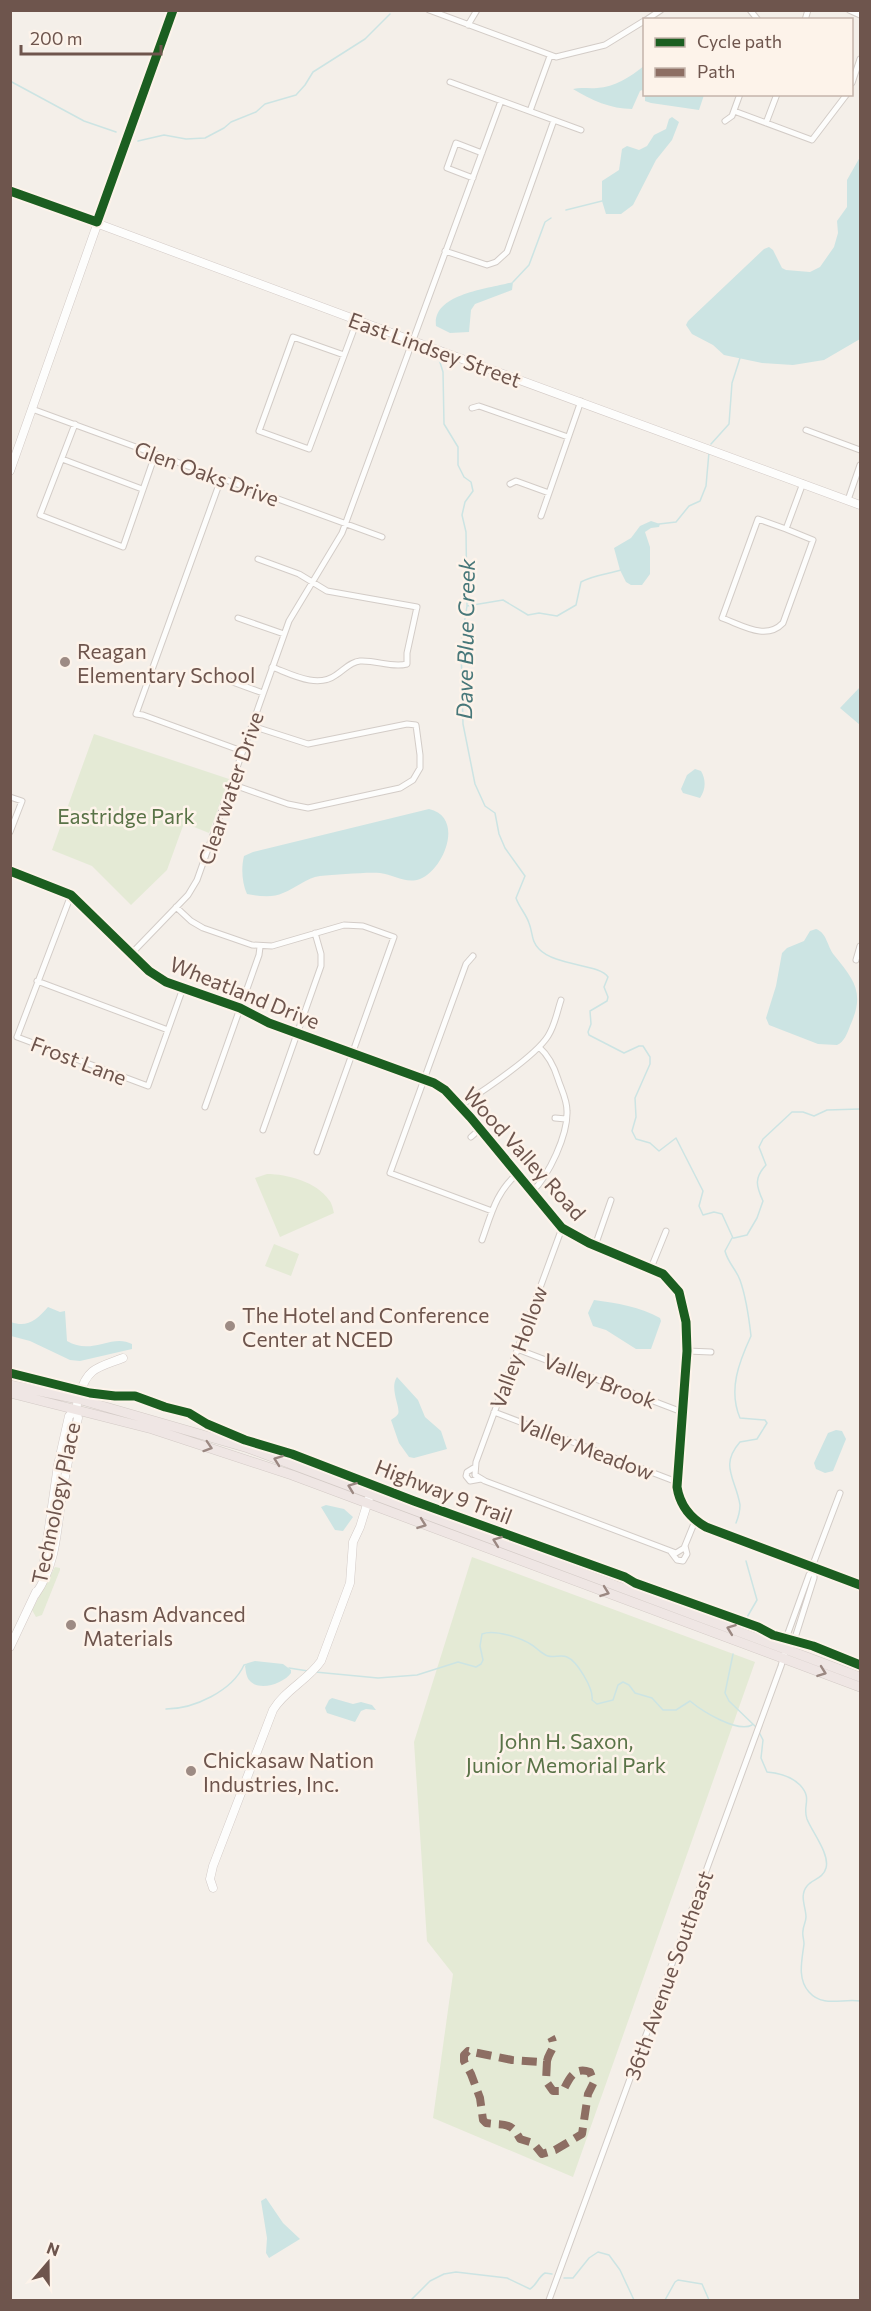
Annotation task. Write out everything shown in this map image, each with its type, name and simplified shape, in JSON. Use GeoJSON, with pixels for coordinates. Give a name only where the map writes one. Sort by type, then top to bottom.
{"type":"FeatureCollection","features":[{"type":"Feature","properties":{"kind":"highway"},"geometry":{"type":"LineString","coordinates":[[10,1385],[369,1499],[785,1654],[861,1687]]}},
{"type":"Feature","properties":{"kind":"highway"},"geometry":{"type":"LineString","coordinates":[[10,1393],[76,1406]]}},
{"type":"Feature","properties":{"kind":"highway"},"geometry":{"type":"LineString","coordinates":[[785,1654],[861,1677]]}},
{"type":"Feature","properties":{"kind":"street"},"geometry":{"type":"LineString","coordinates":[[10,471],[173,10]]}},
{"type":"Feature","properties":{"kind":"street"},"geometry":{"type":"LineString","coordinates":[[429,10],[550,56],[569,55],[595,48],[643,21]]}},
{"type":"Feature","properties":{"kind":"street"},"geometry":{"type":"LineString","coordinates":[[468,25],[477,10]]}},
{"type":"Feature","properties":{"kind":"street"},"geometry":{"type":"LineString","coordinates":[[648,18],[661,10]]}},
{"type":"Feature","properties":{"kind":"street"},"geometry":{"type":"LineString","coordinates":[[849,10],[861,15]]}},
{"type":"Feature","properties":{"kind":"street"},"geometry":{"type":"LineString","coordinates":[[530,111],[550,56]]}},
{"type":"Feature","properties":{"kind":"street"},"geometry":{"type":"LineString","coordinates":[[853,80],[861,59]]}},
{"type":"Feature","properties":{"kind":"street"},"geometry":{"type":"LineString","coordinates":[[450,82],[581,130]]}},
{"type":"Feature","properties":{"kind":"street"},"geometry":{"type":"LineString","coordinates":[[725,121],[732,116],[739,96]]}},
{"type":"Feature","properties":{"kind":"street"},"geometry":{"type":"LineString","coordinates":[[766,123],[776,96]]}},
{"type":"Feature","properties":{"kind":"street"},"geometry":{"type":"LineString","coordinates":[[734,111],[812,140],[845,96]]}},
{"type":"Feature","properties":{"kind":"street","name":"Clearwater Drive"},"geometry":{"type":"LineString","coordinates":[[132,953],[192,891],[197,880],[284,634],[338,541],[345,524],[501,101]]}},
{"type":"Feature","properties":{"kind":"street"},"geometry":{"type":"LineString","coordinates":[[445,251],[487,265],[503,258],[554,120]]}},
{"type":"Feature","properties":{"kind":"street"},"geometry":{"type":"LineString","coordinates":[[473,178],[447,168],[456,143],[482,153]]}},
{"type":"Feature","properties":{"kind":"street","name":"East Lindsey Street"},"geometry":{"type":"LineString","coordinates":[[10,191],[357,321],[861,505]]}},
{"type":"Feature","properties":{"kind":"street"},"geometry":{"type":"LineString","coordinates":[[344,355],[293,337],[259,431],[309,449],[357,321]]}},
{"type":"Feature","properties":{"kind":"street"},"geometry":{"type":"LineString","coordinates":[[541,516],[581,401]]}},
{"type":"Feature","properties":{"kind":"street"},"geometry":{"type":"LineString","coordinates":[[472,408],[480,406],[568,437]]}},
{"type":"Feature","properties":{"kind":"street","name":"Glen Oaks Drive"},"geometry":{"type":"LineString","coordinates":[[32,409],[382,537]]}},
{"type":"Feature","properties":{"kind":"street"},"geometry":{"type":"LineString","coordinates":[[75,424],[40,515],[123,547],[155,454]]}},
{"type":"Feature","properties":{"kind":"street"},"geometry":{"type":"LineString","coordinates":[[806,430],[861,450]]}},
{"type":"Feature","properties":{"kind":"street"},"geometry":{"type":"LineString","coordinates":[[10,441],[20,444]]}},
{"type":"Feature","properties":{"kind":"street"},"geometry":{"type":"LineString","coordinates":[[62,459],[142,489]]}},
{"type":"Feature","properties":{"kind":"street"},"geometry":{"type":"LineString","coordinates":[[848,500],[861,465]]}},
{"type":"Feature","properties":{"kind":"street"},"geometry":{"type":"LineString","coordinates":[[221,479],[136,714],[143,714],[242,751]]}},
{"type":"Feature","properties":{"kind":"street"},"geometry":{"type":"LineString","coordinates":[[510,484],[516,481],[549,493]]}},
{"type":"Feature","properties":{"kind":"street"},"geometry":{"type":"LineString","coordinates":[[786,529],[803,483]]}},
{"type":"Feature","properties":{"kind":"street"},"geometry":{"type":"LineString","coordinates":[[758,519],[786,529],[813,540],[783,623],[777,629],[760,632],[722,618],[758,519]]}},
{"type":"Feature","properties":{"kind":"street"},"geometry":{"type":"LineString","coordinates":[[258,559],[294,572],[327,591],[417,607],[407,652],[407,664],[397,667],[371,662],[356,662],[334,677],[316,681],[273,667]]}},
{"type":"Feature","properties":{"kind":"street"},"geometry":{"type":"LineString","coordinates":[[238,618],[284,634]]}},
{"type":"Feature","properties":{"kind":"street"},"geometry":{"type":"LineString","coordinates":[[216,676],[263,693]]}},
{"type":"Feature","properties":{"kind":"street"},"geometry":{"type":"LineString","coordinates":[[231,784],[288,804],[308,808],[400,788],[413,780],[420,768],[416,725],[406,724],[309,744],[252,726]]}},
{"type":"Feature","properties":{"kind":"street"},"geometry":{"type":"LineString","coordinates":[[10,797],[22,801],[10,832]]}},
{"type":"Feature","properties":{"kind":"street","name":"Wheatland Drive"},"geometry":{"type":"LineString","coordinates":[[10,871],[71,895],[157,977],[240,1008],[297,1034],[424,1079]]}},
{"type":"Feature","properties":{"kind":"street","name":"Frost Lane"},"geometry":{"type":"LineString","coordinates":[[71,895],[17,1037],[148,1086],[168,1030]]}},
{"type":"Feature","properties":{"kind":"street"},"geometry":{"type":"LineString","coordinates":[[176,907],[196,925],[260,947],[272,946],[350,924],[394,937],[317,1152]]}},
{"type":"Feature","properties":{"kind":"street"},"geometry":{"type":"LineString","coordinates":[[263,1130],[321,966],[321,954],[315,933]]}},
{"type":"Feature","properties":{"kind":"street"},"geometry":{"type":"LineString","coordinates":[[856,960],[861,946]]}},
{"type":"Feature","properties":{"kind":"street"},"geometry":{"type":"LineString","coordinates":[[205,1107],[260,947]]}},
{"type":"Feature","properties":{"kind":"street"},"geometry":{"type":"LineString","coordinates":[[473,956],[466,964],[390,1173],[492,1211]]}},
{"type":"Feature","properties":{"kind":"street"},"geometry":{"type":"LineString","coordinates":[[38,981],[168,1030],[183,988]]}},
{"type":"Feature","properties":{"kind":"street"},"geometry":{"type":"LineString","coordinates":[[460,1106],[494,1083],[539,1047],[548,1036],[561,1000]]}},
{"type":"Feature","properties":{"kind":"street"},"geometry":{"type":"LineString","coordinates":[[532,1192],[540,1185],[553,1161],[566,1119],[566,1100],[556,1073],[546,1053],[539,1047]]}},
{"type":"Feature","properties":{"kind":"street","name":"Wood Valley Road"},"geometry":{"type":"LineString","coordinates":[[424,1079],[445,1090],[460,1106],[562,1228],[595,1246],[663,1274],[679,1292],[686,1322],[687,1351],[677,1482],[682,1505],[695,1521]]}},
{"type":"Feature","properties":{"kind":"street"},"geometry":{"type":"LineString","coordinates":[[555,1118],[566,1119]]}},
{"type":"Feature","properties":{"kind":"street"},"geometry":{"type":"LineString","coordinates":[[471,1137],[480,1129]]}},
{"type":"Feature","properties":{"kind":"street"},"geometry":{"type":"LineString","coordinates":[[482,1240],[502,1188],[517,1174]]}},
{"type":"Feature","properties":{"kind":"street"},"geometry":{"type":"LineString","coordinates":[[595,1246],[611,1200]]}},
{"type":"Feature","properties":{"kind":"street","name":"Valley Hollow"},"geometry":{"type":"LineString","coordinates":[[475,1467],[562,1228]]}},
{"type":"Feature","properties":{"kind":"street"},"geometry":{"type":"LineString","coordinates":[[651,1268],[666,1231]]}},
{"type":"Feature","properties":{"kind":"street","name":"Valley Brook"},"geometry":{"type":"LineString","coordinates":[[517,1349],[682,1412]]}},
{"type":"Feature","properties":{"kind":"street"},"geometry":{"type":"LineString","coordinates":[[687,1351],[711,1352]]}},
{"type":"Feature","properties":{"kind":"street","name":"Technology Place"},"geometry":{"type":"LineString","coordinates":[[10,1647],[35,1595],[47,1555],[58,1465],[69,1416],[76,1406],[82,1386],[92,1371],[104,1364],[123,1358]]}},
{"type":"Feature","properties":{"kind":"street","name":"Valley Meadow"},"geometry":{"type":"LineString","coordinates":[[494,1412],[677,1482]]}},
{"type":"Feature","properties":{"kind":"street"},"geometry":{"type":"LineString","coordinates":[[475,1467],[467,1472],[466,1476],[470,1481],[481,1479]]}},
{"type":"Feature","properties":{"kind":"street"},"geometry":{"type":"LineString","coordinates":[[475,1467],[475,1475],[481,1479],[671,1551],[680,1552],[685,1546],[695,1521],[861,1585]]}},
{"type":"Feature","properties":{"kind":"street","name":"36th Avenue Southeast"},"geometry":{"type":"LineString","coordinates":[[549,2301],[785,1654],[784,1644],[840,1493]]}},
{"type":"Feature","properties":{"kind":"street"},"geometry":{"type":"LineString","coordinates":[[213,1888],[210,1879],[213,1866],[270,1715],[280,1700],[308,1676],[321,1661],[350,1583],[353,1542],[369,1499]]}},
{"type":"Feature","properties":{"kind":"street"},"geometry":{"type":"LineString","coordinates":[[671,1551],[677,1560],[683,1561],[687,1557],[685,1546]]}},
{"type":"Feature","properties":{"kind":"green space","name":"Eastridge Park"},"geometry":{"type":"Polygon","coordinates":[[[94,734],[229,779],[209,833],[184,823],[167,870],[131,905],[92,866],[52,850],[94,734]]]}},
{"type":"Feature","properties":{"kind":"green space"},"geometry":{"type":"Polygon","coordinates":[[[267,1174],[292,1177],[317,1188],[331,1203],[334,1213],[280,1237],[255,1178],[267,1174]]]}},
{"type":"Feature","properties":{"kind":"green space"},"geometry":{"type":"Polygon","coordinates":[[[274,1244],[299,1254],[291,1276],[265,1266],[274,1244]]]}},
{"type":"Feature","properties":{"kind":"green space","name":"John H. Saxon, Junior Memorial Park"},"geometry":{"type":"Polygon","coordinates":[[[472,1557],[755,1662],[573,2177],[433,2118],[453,1974],[427,1941],[414,1742],[472,1557]]]}},
{"type":"Feature","properties":{"kind":"green space"},"geometry":{"type":"Polygon","coordinates":[[[55,1567],[60,1570],[42,1615],[36,1617],[32,1610],[55,1567]]]}},
{"type":"Feature","properties":{"kind":"water"},"geometry":{"type":"Polygon","coordinates":[[[643,67],[643,92],[640,91],[632,109],[601,103],[573,89],[610,86],[628,78],[643,67]]]}},
{"type":"Feature","properties":{"kind":"water"},"geometry":{"type":"Polygon","coordinates":[[[645,96],[704,96],[699,110],[645,101],[645,96]]]}},
{"type":"Feature","properties":{"kind":"water"},"geometry":{"type":"Polygon","coordinates":[[[672,117],[679,122],[672,140],[656,160],[633,205],[621,214],[606,214],[602,201],[602,181],[619,170],[622,149],[627,146],[639,150],[647,146],[654,135],[666,129],[672,117]]]}},
{"type":"Feature","properties":{"kind":"water"},"geometry":{"type":"Polygon","coordinates":[[[860,157],[860,339],[824,360],[793,365],[762,363],[724,355],[713,345],[692,334],[686,325],[688,321],[764,249],[769,247],[773,250],[782,268],[786,270],[810,272],[820,267],[834,247],[838,233],[837,221],[847,207],[847,180],[860,157]]]}},
{"type":"Feature","properties":{"kind":"water"},"geometry":{"type":"Polygon","coordinates":[[[513,282],[512,290],[475,304],[471,310],[469,332],[450,333],[436,326],[437,315],[443,306],[453,299],[477,290],[513,282]]]}},
{"type":"Feature","properties":{"kind":"water"},"geometry":{"type":"Polygon","coordinates":[[[651,521],[660,524],[659,527],[645,532],[650,547],[650,574],[642,585],[631,585],[626,582],[620,570],[614,548],[631,538],[640,526],[651,521]]]}},
{"type":"Feature","properties":{"kind":"water"},"geometry":{"type":"Polygon","coordinates":[[[860,687],[860,725],[840,708],[860,687]]]}},
{"type":"Feature","properties":{"kind":"water"},"geometry":{"type":"Polygon","coordinates":[[[695,769],[703,774],[704,788],[700,798],[683,793],[681,789],[687,775],[695,769]]]}},
{"type":"Feature","properties":{"kind":"water"},"geometry":{"type":"Polygon","coordinates":[[[429,809],[440,814],[446,822],[447,844],[437,865],[429,874],[420,879],[405,880],[380,873],[320,876],[275,896],[247,894],[242,875],[244,856],[429,809]]]}},
{"type":"Feature","properties":{"kind":"water"},"geometry":{"type":"Polygon","coordinates":[[[816,929],[825,937],[856,988],[857,1005],[854,1015],[848,1032],[837,1045],[818,1044],[769,1025],[766,1018],[776,986],[782,953],[787,948],[804,941],[810,931],[816,929]]]}},
{"type":"Feature","properties":{"kind":"water"},"geometry":{"type":"Polygon","coordinates":[[[594,1300],[637,1308],[660,1318],[651,1349],[636,1349],[606,1330],[593,1326],[588,1313],[594,1300]]]}},
{"type":"Feature","properties":{"kind":"water"},"geometry":{"type":"Polygon","coordinates":[[[48,1307],[60,1312],[65,1311],[67,1341],[76,1345],[93,1346],[124,1341],[132,1344],[132,1349],[80,1361],[70,1360],[30,1341],[11,1336],[11,1322],[22,1324],[31,1322],[48,1307]]]}},
{"type":"Feature","properties":{"kind":"water"},"geometry":{"type":"Polygon","coordinates":[[[397,1377],[418,1400],[425,1417],[441,1431],[447,1449],[414,1458],[409,1457],[399,1443],[391,1420],[398,1411],[394,1387],[397,1377]]]}},
{"type":"Feature","properties":{"kind":"water"},"geometry":{"type":"Polygon","coordinates":[[[836,1430],[842,1431],[846,1439],[833,1471],[825,1473],[816,1469],[814,1463],[828,1433],[836,1430]]]}},
{"type":"Feature","properties":{"kind":"water"},"geometry":{"type":"Polygon","coordinates":[[[326,1505],[344,1509],[353,1517],[343,1531],[335,1530],[321,1507],[326,1505]]]}},
{"type":"Feature","properties":{"kind":"water"},"geometry":{"type":"Polygon","coordinates":[[[255,1661],[283,1664],[291,1670],[291,1673],[272,1685],[254,1684],[248,1678],[245,1666],[255,1661]]]}},
{"type":"Feature","properties":{"kind":"water"},"geometry":{"type":"Polygon","coordinates":[[[332,1698],[353,1704],[361,1702],[372,1705],[376,1710],[361,1711],[355,1722],[327,1713],[325,1708],[332,1698]]]}},
{"type":"Feature","properties":{"kind":"water"},"geometry":{"type":"Polygon","coordinates":[[[266,2198],[283,2223],[300,2239],[269,2258],[266,2253],[267,2238],[261,2201],[266,2198]]]}},
{"type":"Feature","properties":{"kind":"waterway"},"geometry":{"type":"LineString","coordinates":[[138,141],[164,135],[186,139],[205,138],[231,122],[256,112],[265,104],[296,95],[313,72],[365,39],[390,14]]}},
{"type":"Feature","properties":{"kind":"waterway"},"geometry":{"type":"LineString","coordinates":[[10,81],[84,121],[116,132]]}},
{"type":"Feature","properties":{"kind":"waterway","name":"Dave Blue Creek"},"geometry":{"type":"LineString","coordinates":[[566,210],[602,201]]}},
{"type":"Feature","properties":{"kind":"waterway","name":"Dave Blue Creek"},"geometry":{"type":"LineString","coordinates":[[513,282],[529,265],[545,222],[551,218]]}},
{"type":"Feature","properties":{"kind":"waterway"},"geometry":{"type":"LineString","coordinates":[[711,444],[729,424],[732,383],[740,358]]}},
{"type":"Feature","properties":{"kind":"waterway","name":"Dave Blue Creek"},"geometry":{"type":"LineString","coordinates":[[439,359],[443,372],[444,424],[458,447],[458,465],[464,477],[471,482],[473,491],[465,502],[462,515],[466,532],[467,606],[461,644],[463,724],[475,784],[485,806],[495,813],[499,834],[505,848],[525,876],[516,898],[528,920],[536,946],[555,959],[596,970],[608,977],[604,987],[608,997],[607,1001],[590,1011],[589,1035],[624,1053],[643,1046],[650,1057],[650,1064],[635,1098],[636,1117],[632,1131],[636,1139],[650,1143],[659,1151],[676,1138],[703,1191],[699,1206],[703,1215],[714,1212],[722,1214],[733,1238]]}},
{"type":"Feature","properties":{"kind":"waterway"},"geometry":{"type":"LineString","coordinates":[[659,524],[676,522],[689,506],[700,501],[706,486],[709,452]]}},
{"type":"Feature","properties":{"kind":"waterway"},"geometry":{"type":"LineString","coordinates":[[467,606],[503,600],[528,615],[539,613],[557,616],[576,605],[581,582],[621,570]]}},
{"type":"Feature","properties":{"kind":"waterway"},"geometry":{"type":"LineString","coordinates":[[734,1238],[747,1235],[757,1218],[763,1201],[757,1182],[759,1174],[766,1165],[759,1147],[763,1139],[792,1112],[803,1112],[814,1116],[827,1110],[860,1109]]}},
{"type":"Feature","properties":{"kind":"waterway","name":"Dave Blue Creek"},"geometry":{"type":"LineString","coordinates":[[732,1238],[725,1251],[742,1287],[751,1336],[737,1376],[735,1387],[737,1408],[740,1418],[765,1420],[767,1423],[757,1439],[740,1442],[731,1458],[731,1473],[740,1505],[736,1523]]}},
{"type":"Feature","properties":{"kind":"waterway","name":"Dave Blue Creek"},"geometry":{"type":"LineString","coordinates":[[746,1561],[757,1600],[746,1619]]}},
{"type":"Feature","properties":{"kind":"waterway"},"geometry":{"type":"LineString","coordinates":[[315,1672],[378,1678],[417,1675],[458,1662],[476,1667],[483,1660],[480,1646],[482,1634],[501,1633],[527,1642],[548,1656],[565,1656],[571,1660],[584,1676],[592,1700],[597,1704],[613,1700],[618,1685],[623,1682],[629,1685],[635,1693],[652,1698],[663,1710],[676,1710],[690,1701],[729,1724],[746,1727],[752,1725]]}},
{"type":"Feature","properties":{"kind":"waterway","name":"Dave Blue Creek"},"geometry":{"type":"LineString","coordinates":[[733,1654],[725,1693],[729,1701],[757,1728]]}},
{"type":"Feature","properties":{"kind":"waterway"},"geometry":{"type":"LineString","coordinates":[[166,1709],[188,1706],[211,1697],[231,1683],[244,1665],[248,1664]]}},
{"type":"Feature","properties":{"kind":"waterway"},"geometry":{"type":"LineString","coordinates":[[289,1668],[308,1671]]}},
{"type":"Feature","properties":{"kind":"waterway","name":"Dave Blue Creek"},"geometry":{"type":"LineString","coordinates":[[759,1732],[763,1740],[761,1758],[767,1772],[789,1777],[804,1790],[807,1798],[807,1819],[827,1862],[825,1872],[809,1884],[803,1894],[806,1917],[801,1969],[805,1987],[820,2000],[860,2001]]}},
{"type":"Feature","properties":{"kind":"waterway"},"geometry":{"type":"LineString","coordinates":[[564,2278],[573,2278],[589,2258],[598,2252],[609,2255],[620,2270],[634,2300]]}},
{"type":"Feature","properties":{"kind":"waterway"},"geometry":{"type":"LineString","coordinates":[[411,2300],[430,2281],[444,2274],[456,2272],[507,2278],[530,2289],[545,2273],[552,2274]]}},
{"type":"Feature","properties":{"kind":"waterway"},"geometry":{"type":"LineString","coordinates":[[665,2300],[678,2280],[702,2284],[709,2300]]}},
{"type":"Feature","properties":{"kind":"marked path"},"geometry":{"type":"LineString","coordinates":[[547,2061],[546,2081],[553,2091],[563,2091],[573,2075],[580,2071],[590,2072],[594,2082],[588,2094],[582,2134],[555,2150],[542,2154],[533,2143],[520,2139],[510,2126],[486,2123],[483,2120],[480,2098],[464,2061],[464,2055],[468,2051],[512,2060],[547,2061],[553,2047],[551,2037]]}},
{"type":"Feature","properties":{"kind":"cycle path"},"geometry":{"type":"LineString","coordinates":[[10,191],[97,222],[173,10]]}},
{"type":"Feature","properties":{"kind":"cycle path"},"geometry":{"type":"LineString","coordinates":[[10,871],[71,895],[149,971],[166,982],[240,1008],[269,1023],[434,1083],[445,1090],[562,1228],[589,1243],[663,1274],[679,1292],[686,1322],[687,1351],[677,1487],[687,1511],[706,1527],[860,1585]]}},
{"type":"Feature","properties":{"kind":"cycle path","name":"Highway 9 Trail"},"geometry":{"type":"LineString","coordinates":[[10,1373],[90,1393],[135,1396],[189,1413],[207,1424],[245,1440],[292,1454],[758,1627],[773,1635],[813,1646],[860,1665]]}},
{"type":"Feature","properties":{"kind":"place","name":"Reagan Elementary School"},"geometry":{"type":"Point","coordinates":[65,662]}},
{"type":"Feature","properties":{"kind":"place","name":"The Hotel and Conference Center at NCED"},"geometry":{"type":"Point","coordinates":[230,1326]}},
{"type":"Feature","properties":{"kind":"place","name":"Chasm Advanced Materials"},"geometry":{"type":"Point","coordinates":[71,1625]}},
{"type":"Feature","properties":{"kind":"place","name":"Chickasaw Nation Industries, Inc."},"geometry":{"type":"Point","coordinates":[191,1771]}}]}
